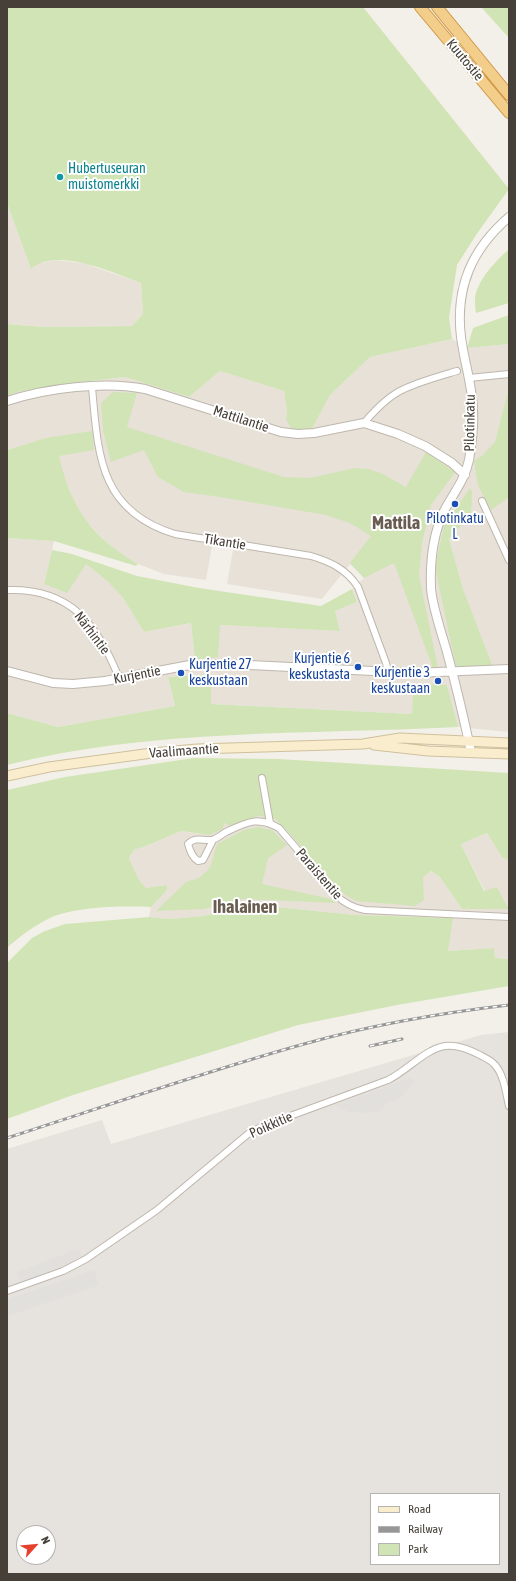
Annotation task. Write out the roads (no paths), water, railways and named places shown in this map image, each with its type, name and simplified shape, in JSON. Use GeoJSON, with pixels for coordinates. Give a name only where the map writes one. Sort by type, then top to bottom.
{"type":"FeatureCollection","features":[{"type":"Feature","properties":{"kind":"highway","name":"Kuutostie"},"geometry":{"type":"LineString","coordinates":[[420,7],[509,113]]}},
{"type":"Feature","properties":{"kind":"highway","name":"Kuutostie"},"geometry":{"type":"LineString","coordinates":[[437,7],[509,95]]}},
{"type":"Feature","properties":{"kind":"main road","name":"Vaalimaantie"},"geometry":{"type":"LineString","coordinates":[[7,776],[49,767],[152,752],[243,747],[363,744],[400,738],[509,743]]}},
{"type":"Feature","properties":{"kind":"main road","name":"Vaalimaantie"},"geometry":{"type":"LineString","coordinates":[[363,744],[398,748],[509,754]]}},
{"type":"Feature","properties":{"kind":"street","name":"Pilotinkatu"},"geometry":{"type":"LineString","coordinates":[[471,752],[431,590],[431,563],[436,534],[444,511],[465,475],[472,436],[473,409],[469,378],[461,338],[460,317],[462,289],[474,258],[484,241],[509,217]]}},
{"type":"Feature","properties":{"kind":"street"},"geometry":{"type":"LineString","coordinates":[[364,423],[388,399],[403,389],[457,371]]}},
{"type":"Feature","properties":{"kind":"street"},"geometry":{"type":"LineString","coordinates":[[469,378],[509,374]]}},
{"type":"Feature","properties":{"kind":"street","name":"Mattilantie"},"geometry":{"type":"LineString","coordinates":[[7,401],[24,395],[55,390],[127,385],[145,389],[281,432],[298,434],[314,433],[364,423],[398,434],[425,446],[452,463],[465,475]]}},
{"type":"Feature","properties":{"kind":"street","name":"Tikantie"},"geometry":{"type":"LineString","coordinates":[[92,387],[100,458],[105,474],[114,491],[125,505],[140,518],[159,529],[175,534],[311,556],[341,568],[352,578],[358,587],[388,672]]}},
{"type":"Feature","properties":{"kind":"street"},"geometry":{"type":"LineString","coordinates":[[482,500],[509,560]]}},
{"type":"Feature","properties":{"kind":"street","name":"Närhintie"},"geometry":{"type":"LineString","coordinates":[[7,590],[36,592],[53,596],[66,602],[86,621],[100,639],[110,656],[119,678]]}},
{"type":"Feature","properties":{"kind":"street","name":"Kurjentie"},"geometry":{"type":"LineString","coordinates":[[7,671],[53,682],[88,684],[195,664],[229,664],[388,672],[452,672],[509,669]]}},
{"type":"Feature","properties":{"kind":"street"},"geometry":{"type":"LineString","coordinates":[[213,840],[247,822],[259,821],[270,823],[262,778]]}},
{"type":"Feature","properties":{"kind":"street","name":"Paraistentie"},"geometry":{"type":"LineString","coordinates":[[270,823],[279,828],[336,895],[343,902],[354,908],[366,910],[509,917]]}},
{"type":"Feature","properties":{"kind":"street","name":"Poikkitie"},"geometry":{"type":"LineString","coordinates":[[7,1291],[63,1271],[86,1259],[157,1210],[248,1134],[262,1126],[388,1080],[401,1074],[432,1050],[447,1046],[460,1046],[488,1059],[496,1066],[502,1078],[509,1106]]}},
{"type":"Feature","properties":{"kind":"railway"},"geometry":{"type":"LineString","coordinates":[[7,1138],[192,1078],[329,1037],[406,1020],[509,1005]]}},
{"type":"Feature","properties":{"kind":"railway"},"geometry":{"type":"LineString","coordinates":[[370,1046],[402,1039]]}},
{"type":"Feature","properties":{"kind":"place","name":"Hubertuseuran muistomerkki"},"geometry":{"type":"Point","coordinates":[60,177]}},
{"type":"Feature","properties":{"kind":"place","name":"Pilotinkatu L"},"geometry":{"type":"Point","coordinates":[455,504]}},
{"type":"Feature","properties":{"kind":"place","name":"Kurjentie 6 keskustasta"},"geometry":{"type":"Point","coordinates":[358,667]}},
{"type":"Feature","properties":{"kind":"place","name":"Kurjentie 27 keskustaan"},"geometry":{"type":"Point","coordinates":[181,673]}},
{"type":"Feature","properties":{"kind":"place","name":"Kurjentie 3 keskustaan"},"geometry":{"type":"Point","coordinates":[438,681]}},
{"type":"Feature","properties":{"kind":"district","name":"Mattila"},"geometry":{"type":"Point","coordinates":[396,523]}},
{"type":"Feature","properties":{"kind":"district","name":"Ihalainen"},"geometry":{"type":"Point","coordinates":[245,907]}}]}
